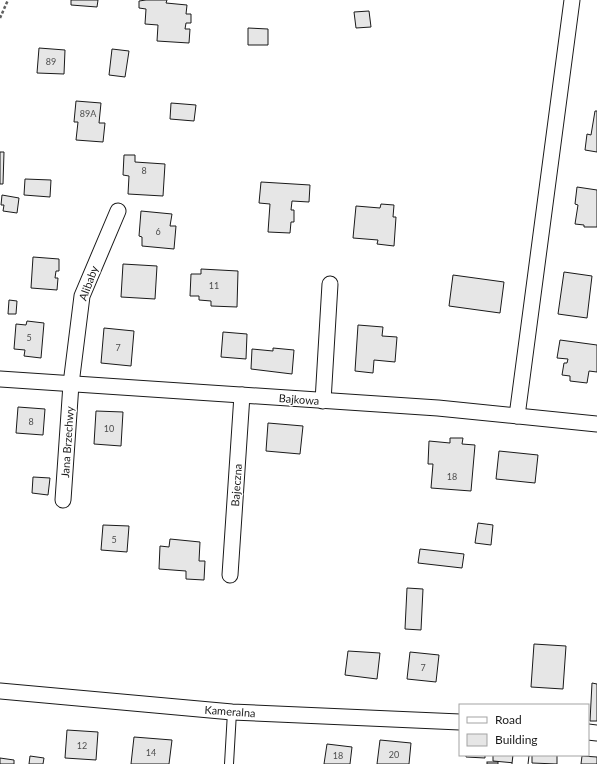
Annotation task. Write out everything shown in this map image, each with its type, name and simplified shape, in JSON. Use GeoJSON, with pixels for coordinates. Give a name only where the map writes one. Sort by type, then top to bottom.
{"type":"FeatureCollection","features":[{"type":"Feature","properties":{"kind":"street"},"geometry":{"type":"LineString","coordinates":[[516,416],[572,0]]}},
{"type":"Feature","properties":{"kind":"street","name":"Alibaby"},"geometry":{"type":"LineString","coordinates":[[71,384],[82,296],[118,211]]}},
{"type":"Feature","properties":{"kind":"street"},"geometry":{"type":"LineString","coordinates":[[323,401],[330,284]]}},
{"type":"Feature","properties":{"kind":"street","name":"Bajkowa"},"geometry":{"type":"LineString","coordinates":[[0,379],[438,408],[597,424]]}},
{"type":"Feature","properties":{"kind":"street","name":"Jana Brzechwy"},"geometry":{"type":"LineString","coordinates":[[63,500],[71,384]]}},
{"type":"Feature","properties":{"kind":"street","name":"Bajeczna"},"geometry":{"type":"LineString","coordinates":[[230,575],[242,396]]}},
{"type":"Feature","properties":{"kind":"street","name":"Kameralna"},"geometry":{"type":"LineString","coordinates":[[0,691],[232,712],[459,722]]}},
{"type":"Feature","properties":{"kind":"lane"},"geometry":{"type":"LineString","coordinates":[[229,764],[232,712]]}},
{"type":"Feature","properties":{"kind":"path"},"geometry":{"type":"LineString","coordinates":[[0,18],[8,0]]}},
{"type":"Feature","properties":{"kind":"building"},"geometry":{"type":"Polygon","coordinates":[[[71,0],[98,0],[97,7],[71,5],[71,0]]]}},
{"type":"Feature","properties":{"kind":"building"},"geometry":{"type":"Polygon","coordinates":[[[167,0],[166,3],[187,5],[186,14],[191,14],[191,23],[186,23],[185,29],[190,29],[189,43],[157,41],[158,25],[145,24],[146,9],[139,8],[139,1],[167,0]]]}},
{"type":"Feature","properties":{"kind":"building"},"geometry":{"type":"Polygon","coordinates":[[[369,11],[371,27],[356,28],[354,12],[369,11]]]}},
{"type":"Feature","properties":{"kind":"building"},"geometry":{"type":"Polygon","coordinates":[[[248,28],[268,29],[268,45],[248,45],[248,28]]]}},
{"type":"Feature","properties":{"kind":"building"},"geometry":{"type":"Polygon","coordinates":[[[39,48],[65,50],[64,74],[37,73],[39,48]]]}},
{"type":"Feature","properties":{"kind":"building"},"geometry":{"type":"Polygon","coordinates":[[[112,49],[129,51],[125,77],[109,75],[112,49]]]}},
{"type":"Feature","properties":{"kind":"building"},"geometry":{"type":"Polygon","coordinates":[[[76,101],[101,103],[99,123],[105,123],[103,142],[76,140],[78,122],[74,122],[76,101]]]}},
{"type":"Feature","properties":{"kind":"building"},"geometry":{"type":"Polygon","coordinates":[[[171,103],[196,105],[194,121],[170,119],[171,103]]]}},
{"type":"Feature","properties":{"kind":"building"},"geometry":{"type":"Polygon","coordinates":[[[595,111],[597,111],[597,152],[585,150],[587,134],[591,135],[595,111]]]}},
{"type":"Feature","properties":{"kind":"building"},"geometry":{"type":"Polygon","coordinates":[[[0,152],[4,152],[3,184],[0,184],[0,152]]]}},
{"type":"Feature","properties":{"kind":"building"},"geometry":{"type":"Polygon","coordinates":[[[124,155],[135,155],[135,162],[165,164],[163,196],[128,194],[129,176],[123,175],[124,155]]]}},
{"type":"Feature","properties":{"kind":"building"},"geometry":{"type":"Polygon","coordinates":[[[25,179],[51,180],[50,197],[24,195],[25,179]]]}},
{"type":"Feature","properties":{"kind":"building"},"geometry":{"type":"Polygon","coordinates":[[[261,182],[310,185],[309,202],[292,201],[291,210],[294,210],[294,222],[291,222],[290,233],[268,232],[270,204],[259,203],[261,182]]]}},
{"type":"Feature","properties":{"kind":"building"},"geometry":{"type":"Polygon","coordinates":[[[577,187],[597,190],[597,227],[584,227],[584,225],[575,224],[578,205],[575,204],[577,187]]]}},
{"type":"Feature","properties":{"kind":"building"},"geometry":{"type":"Polygon","coordinates":[[[2,195],[19,198],[17,213],[3,211],[4,205],[1,205],[2,195]]]}},
{"type":"Feature","properties":{"kind":"building"},"geometry":{"type":"Polygon","coordinates":[[[381,204],[394,205],[393,217],[396,217],[394,246],[377,244],[378,240],[353,238],[356,206],[380,208],[381,204]]]}},
{"type":"Feature","properties":{"kind":"building"},"geometry":{"type":"Polygon","coordinates":[[[141,211],[172,214],[170,226],[176,226],[174,249],[142,246],[142,237],[139,236],[141,211]]]}},
{"type":"Feature","properties":{"kind":"building"},"geometry":{"type":"Polygon","coordinates":[[[33,257],[59,259],[59,271],[56,271],[55,278],[58,278],[57,290],[31,288],[33,257]]]}},
{"type":"Feature","properties":{"kind":"building"},"geometry":{"type":"Polygon","coordinates":[[[123,264],[157,266],[155,299],[121,297],[123,264]]]}},
{"type":"Feature","properties":{"kind":"building"},"geometry":{"type":"Polygon","coordinates":[[[201,269],[238,271],[237,307],[211,306],[211,301],[199,300],[199,296],[190,296],[191,274],[201,274],[201,269]]]}},
{"type":"Feature","properties":{"kind":"building"},"geometry":{"type":"Polygon","coordinates":[[[564,272],[592,276],[587,318],[558,314],[564,272]]]}},
{"type":"Feature","properties":{"kind":"building"},"geometry":{"type":"Polygon","coordinates":[[[453,275],[504,282],[500,313],[449,306],[453,275]]]}},
{"type":"Feature","properties":{"kind":"building"},"geometry":{"type":"Polygon","coordinates":[[[9,300],[17,301],[16,314],[8,314],[9,300]]]}},
{"type":"Feature","properties":{"kind":"building"},"geometry":{"type":"Polygon","coordinates":[[[27,321],[44,323],[41,358],[24,356],[25,350],[14,349],[16,324],[26,325],[27,321]]]}},
{"type":"Feature","properties":{"kind":"building"},"geometry":{"type":"Polygon","coordinates":[[[358,325],[383,327],[382,336],[397,337],[395,362],[374,360],[373,373],[355,371],[358,325]]]}},
{"type":"Feature","properties":{"kind":"building"},"geometry":{"type":"Polygon","coordinates":[[[104,328],[134,331],[131,366],[101,363],[104,328]]]}},
{"type":"Feature","properties":{"kind":"building"},"geometry":{"type":"Polygon","coordinates":[[[223,332],[247,334],[246,359],[221,357],[223,332]]]}},
{"type":"Feature","properties":{"kind":"building"},"geometry":{"type":"Polygon","coordinates":[[[560,340],[597,345],[597,372],[589,371],[587,383],[570,381],[570,376],[562,375],[564,363],[567,363],[568,359],[557,358],[560,340]]]}},
{"type":"Feature","properties":{"kind":"building"},"geometry":{"type":"Polygon","coordinates":[[[273,348],[294,350],[292,374],[251,369],[252,349],[273,351],[273,348]]]}},
{"type":"Feature","properties":{"kind":"building"},"geometry":{"type":"Polygon","coordinates":[[[18,407],[45,409],[43,435],[16,433],[18,407]]]}},
{"type":"Feature","properties":{"kind":"building"},"geometry":{"type":"Polygon","coordinates":[[[96,411],[123,412],[121,446],[94,444],[96,411]]]}},
{"type":"Feature","properties":{"kind":"building"},"geometry":{"type":"Polygon","coordinates":[[[268,423],[303,426],[300,454],[266,451],[268,423]]]}},
{"type":"Feature","properties":{"kind":"building"},"geometry":{"type":"Polygon","coordinates":[[[450,438],[463,438],[462,444],[475,445],[471,491],[431,488],[433,464],[428,464],[429,441],[450,443],[450,438]]]}},
{"type":"Feature","properties":{"kind":"building"},"geometry":{"type":"Polygon","coordinates":[[[499,451],[538,455],[535,483],[496,479],[499,451]]]}},
{"type":"Feature","properties":{"kind":"building"},"geometry":{"type":"Polygon","coordinates":[[[33,477],[50,478],[48,495],[32,493],[33,477]]]}},
{"type":"Feature","properties":{"kind":"building"},"geometry":{"type":"Polygon","coordinates":[[[478,523],[493,525],[491,545],[475,543],[478,523]]]}},
{"type":"Feature","properties":{"kind":"building"},"geometry":{"type":"Polygon","coordinates":[[[103,525],[129,526],[127,552],[101,550],[103,525]]]}},
{"type":"Feature","properties":{"kind":"building"},"geometry":{"type":"Polygon","coordinates":[[[170,539],[200,542],[199,561],[205,561],[204,580],[186,579],[186,571],[159,569],[160,546],[169,547],[170,539]]]}},
{"type":"Feature","properties":{"kind":"building"},"geometry":{"type":"Polygon","coordinates":[[[420,549],[464,554],[462,568],[418,563],[420,549]]]}},
{"type":"Feature","properties":{"kind":"building"},"geometry":{"type":"Polygon","coordinates":[[[407,588],[423,589],[421,630],[405,629],[407,588]]]}},
{"type":"Feature","properties":{"kind":"building"},"geometry":{"type":"Polygon","coordinates":[[[534,644],[566,646],[563,689],[531,687],[534,644]]]}},
{"type":"Feature","properties":{"kind":"building"},"geometry":{"type":"Polygon","coordinates":[[[348,651],[380,653],[377,679],[345,675],[348,651]]]}},
{"type":"Feature","properties":{"kind":"building"},"geometry":{"type":"Polygon","coordinates":[[[410,652],[439,655],[436,682],[407,679],[410,652]]]}},
{"type":"Feature","properties":{"kind":"building"},"geometry":{"type":"Polygon","coordinates":[[[592,683],[597,684],[597,721],[590,721],[592,683]]]}},
{"type":"Feature","properties":{"kind":"building"},"geometry":{"type":"Polygon","coordinates":[[[67,730],[98,732],[96,760],[65,758],[67,730]]]}},
{"type":"Feature","properties":{"kind":"building"},"geometry":{"type":"Polygon","coordinates":[[[134,737],[172,740],[169,764],[131,764],[134,737]]]}},
{"type":"Feature","properties":{"kind":"building"},"geometry":{"type":"Polygon","coordinates":[[[380,740],[411,743],[409,764],[377,764],[380,740]]]}},
{"type":"Feature","properties":{"kind":"building"},"geometry":{"type":"Polygon","coordinates":[[[327,744],[352,747],[350,764],[324,764],[327,744]]]}},
{"type":"Feature","properties":{"kind":"building"},"geometry":{"type":"Polygon","coordinates":[[[30,756],[44,758],[43,764],[29,764],[30,756]]]}},
{"type":"Feature","properties":{"kind":"building"},"geometry":{"type":"Polygon","coordinates":[[[485,756],[485,758],[466,757],[485,756]]]}},
{"type":"Feature","properties":{"kind":"building"},"geometry":{"type":"Polygon","coordinates":[[[493,756],[515,756],[515,763],[493,761],[493,756]]]}},
{"type":"Feature","properties":{"kind":"building"},"geometry":{"type":"Polygon","coordinates":[[[532,756],[557,756],[557,764],[532,763],[532,756]]]}},
{"type":"Feature","properties":{"kind":"building"},"geometry":{"type":"Polygon","coordinates":[[[582,756],[597,757],[597,764],[581,764],[582,756]]]}},
{"type":"Feature","properties":{"kind":"building"},"geometry":{"type":"Polygon","coordinates":[[[0,758],[14,760],[14,764],[0,764],[0,758]]]}},
{"type":"Feature","properties":{"kind":"building"},"geometry":{"type":"Polygon","coordinates":[[[487,762],[498,762],[498,764],[487,764],[487,762]]]}}]}
